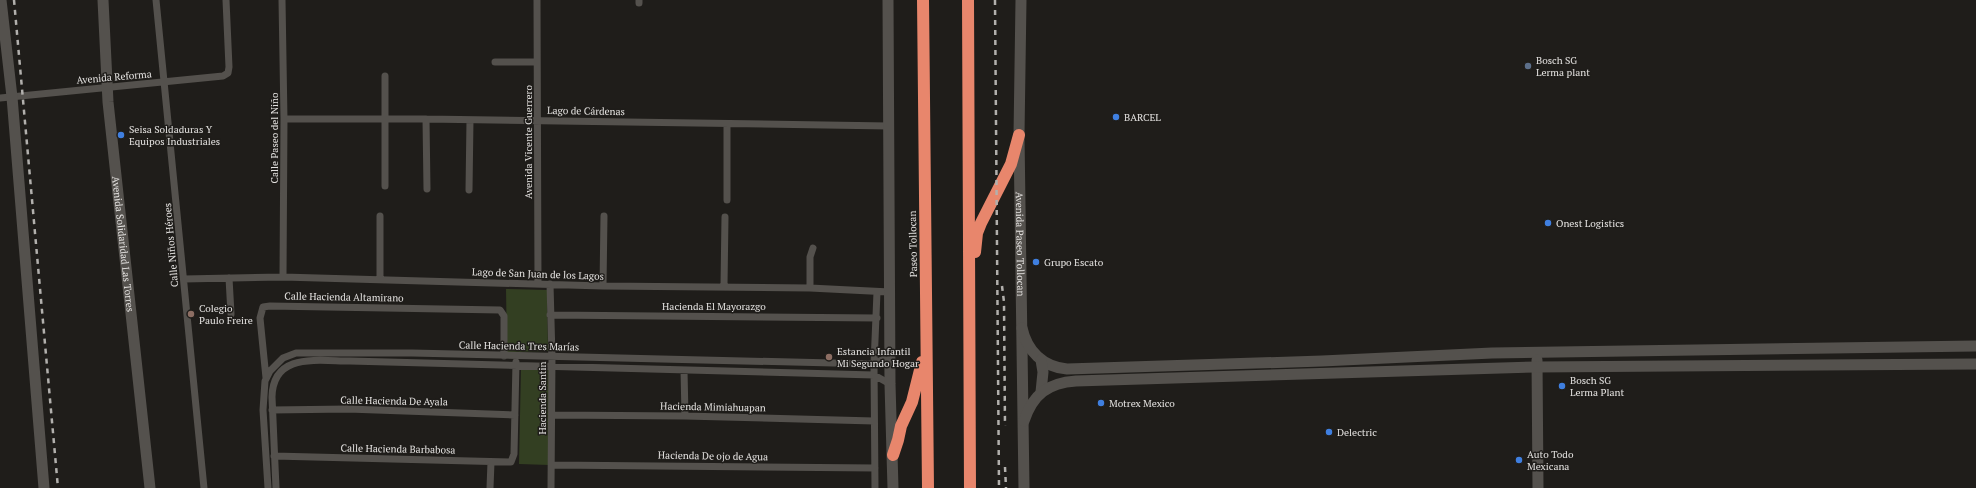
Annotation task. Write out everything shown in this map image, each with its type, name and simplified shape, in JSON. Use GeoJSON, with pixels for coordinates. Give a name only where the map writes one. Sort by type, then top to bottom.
{"type":"FeatureCollection","features":[{"type":"Feature","properties":{"kind":"highway","name":"Paseo Tollocan"},"geometry":{"type":"LineString","coordinates":[[923,0],[928,488]]}},
{"type":"Feature","properties":{"kind":"highway"},"geometry":{"type":"LineString","coordinates":[[968,0],[970,488]]}},
{"type":"Feature","properties":{"kind":"highway"},"geometry":{"type":"LineString","coordinates":[[968,270],[974,260],[977,232],[987,209],[1012,164],[1019,135]]}},
{"type":"Feature","properties":{"kind":"highway"},"geometry":{"type":"LineString","coordinates":[[893,454],[901,426],[914,395],[926,339]]}},
{"type":"Feature","properties":{"kind":"main road"},"geometry":{"type":"LineString","coordinates":[[2,0],[12,97],[44,488]]}},
{"type":"Feature","properties":{"kind":"main road","name":"Avenida Solidaridad Las Torres"},"geometry":{"type":"LineString","coordinates":[[103,0],[108,87],[150,488]]}},
{"type":"Feature","properties":{"kind":"main road"},"geometry":{"type":"LineString","coordinates":[[888,0],[890,384],[893,488]]}},
{"type":"Feature","properties":{"kind":"main road","name":"Avenida Paseo Tollocan"},"geometry":{"type":"LineString","coordinates":[[1023,1],[1019,135],[1024,488]]}},
{"type":"Feature","properties":{"kind":"main road"},"geometry":{"type":"LineString","coordinates":[[1022,328],[1028,347],[1041,360],[1051,366],[1063,368],[1196,365],[1537,352],[1976,346]]}},
{"type":"Feature","properties":{"kind":"main road"},"geometry":{"type":"LineString","coordinates":[[1537,352],[1538,488]]}},
{"type":"Feature","properties":{"kind":"main road"},"geometry":{"type":"LineString","coordinates":[[1041,360],[1043,377],[1041,392]]}},
{"type":"Feature","properties":{"kind":"main road"},"geometry":{"type":"LineString","coordinates":[[1024,421],[1027,413],[1041,392],[1054,384],[1065,382],[1135,378],[1321,374],[1536,366],[1976,364]]}},
{"type":"Feature","properties":{"kind":"main road"},"geometry":{"type":"LineString","coordinates":[[145,488],[146,444]]}},
{"type":"Feature","properties":{"kind":"street","name":"Calle Niños Héroes"},"geometry":{"type":"LineString","coordinates":[[156,0],[204,488]]}},
{"type":"Feature","properties":{"kind":"street","name":"Avenida Reforma"},"geometry":{"type":"LineString","coordinates":[[0,98],[218,78],[228,73],[230,60],[226,0]]}},
{"type":"Feature","properties":{"kind":"street","name":"Calle Paseo del Niño"},"geometry":{"type":"LineString","coordinates":[[282,0],[284,119],[283,277]]}},
{"type":"Feature","properties":{"kind":"street","name":"Avenida Vicente Guerrero"},"geometry":{"type":"LineString","coordinates":[[537,0],[538,284]]}},
{"type":"Feature","properties":{"kind":"street"},"geometry":{"type":"LineString","coordinates":[[495,62],[537,62]]}},
{"type":"Feature","properties":{"kind":"street"},"geometry":{"type":"LineString","coordinates":[[385,76],[385,186]]}},
{"type":"Feature","properties":{"kind":"street","name":"Lago de Cárdenas"},"geometry":{"type":"LineString","coordinates":[[284,119],[537,120],[889,126]]}},
{"type":"Feature","properties":{"kind":"street"},"geometry":{"type":"LineString","coordinates":[[426,119],[427,189]]}},
{"type":"Feature","properties":{"kind":"street"},"geometry":{"type":"LineString","coordinates":[[469,190],[470,120]]}},
{"type":"Feature","properties":{"kind":"street"},"geometry":{"type":"LineString","coordinates":[[727,124],[727,200]]}},
{"type":"Feature","properties":{"kind":"street"},"geometry":{"type":"LineString","coordinates":[[380,216],[380,279]]}},
{"type":"Feature","properties":{"kind":"street"},"geometry":{"type":"LineString","coordinates":[[602,286],[604,216]]}},
{"type":"Feature","properties":{"kind":"street"},"geometry":{"type":"LineString","coordinates":[[724,286],[725,217]]}},
{"type":"Feature","properties":{"kind":"street"},"geometry":{"type":"LineString","coordinates":[[810,288],[810,257],[813,248]]}},
{"type":"Feature","properties":{"kind":"street","name":"Lago de San Juan de los Lagos"},"geometry":{"type":"LineString","coordinates":[[184,279],[283,277],[602,286],[810,288],[890,292]]}},
{"type":"Feature","properties":{"kind":"street"},"geometry":{"type":"LineString","coordinates":[[229,278],[231,314]]}},
{"type":"Feature","properties":{"kind":"street","name":"Hacienda Santin"},"geometry":{"type":"LineString","coordinates":[[550,284],[552,357],[551,488]]}},
{"type":"Feature","properties":{"kind":"street"},"geometry":{"type":"LineString","coordinates":[[875,488],[874,364],[877,292]]}},
{"type":"Feature","properties":{"kind":"street","name":"Calle Hacienda Altamirano"},"geometry":{"type":"LineString","coordinates":[[266,379],[260,318],[263,307],[270,306],[498,310],[502,311],[504,316],[504,356]]}},
{"type":"Feature","properties":{"kind":"street","name":"Hacienda El Mayorazgo"},"geometry":{"type":"LineString","coordinates":[[550,315],[877,318]]}},
{"type":"Feature","properties":{"kind":"street","name":"Calle Hacienda Tres Marías"},"geometry":{"type":"LineString","coordinates":[[268,488],[263,398],[266,379],[270,371],[283,358],[301,353],[874,364],[890,356]]}},
{"type":"Feature","properties":{"kind":"street"},"geometry":{"type":"LineString","coordinates":[[516,356],[516,415]]}},
{"type":"Feature","properties":{"kind":"street"},"geometry":{"type":"LineString","coordinates":[[635,359],[635,369]]}},
{"type":"Feature","properties":{"kind":"street"},"geometry":{"type":"LineString","coordinates":[[1321,374],[1322,360]]}},
{"type":"Feature","properties":{"kind":"street","name":"Calle Hacienda Tres Marías"},"geometry":{"type":"LineString","coordinates":[[276,488],[272,391],[275,379],[282,369],[298,362],[321,361],[516,365],[874,375],[890,384]]}},
{"type":"Feature","properties":{"kind":"street"},"geometry":{"type":"LineString","coordinates":[[755,372],[756,362]]}},
{"type":"Feature","properties":{"kind":"street"},"geometry":{"type":"LineString","coordinates":[[1196,365],[1196,376]]}},
{"type":"Feature","properties":{"kind":"street"},"geometry":{"type":"LineString","coordinates":[[1135,366],[1135,378]]}},
{"type":"Feature","properties":{"kind":"street"},"geometry":{"type":"LineString","coordinates":[[684,370],[684,416]]}},
{"type":"Feature","properties":{"kind":"street","name":"Calle Hacienda De Ayala"},"geometry":{"type":"LineString","coordinates":[[272,410],[348,409],[516,415]]}},
{"type":"Feature","properties":{"kind":"street","name":"Calle Hacienda Barbabosa"},"geometry":{"type":"LineString","coordinates":[[274,456],[509,463],[513,461],[516,415]]}},
{"type":"Feature","properties":{"kind":"street","name":"Hacienda Mimiahuapan"},"geometry":{"type":"LineString","coordinates":[[552,415],[684,416],[874,421]]}},
{"type":"Feature","properties":{"kind":"street"},"geometry":{"type":"LineString","coordinates":[[265,431],[273,430]]}},
{"type":"Feature","properties":{"kind":"street"},"geometry":{"type":"LineString","coordinates":[[490,488],[491,462]]}},
{"type":"Feature","properties":{"kind":"street","name":"Hacienda De ojo de Agua"},"geometry":{"type":"LineString","coordinates":[[552,465],[875,468]]}},
{"type":"Feature","properties":{"kind":"green space"},"geometry":{"type":"Polygon","coordinates":[[[506,289],[547,290],[548,351],[507,352],[506,289]]]}},
{"type":"Feature","properties":{"kind":"green space"},"geometry":{"type":"Polygon","coordinates":[[[521,367],[550,368],[549,465],[519,464],[521,367]]]}},
{"type":"Feature","properties":{"kind":"railway"},"geometry":{"type":"LineString","coordinates":[[14,0],[58,488]]}},
{"type":"Feature","properties":{"kind":"railway"},"geometry":{"type":"LineString","coordinates":[[995,0],[999,488]]}},
{"type":"Feature","properties":{"kind":"railway"},"geometry":{"type":"LineString","coordinates":[[1002,286],[1004,302],[1005,426]]}},
{"type":"Feature","properties":{"kind":"railway"},"geometry":{"type":"LineString","coordinates":[[1005,467],[1006,488]]}},
{"type":"Feature","properties":{"kind":"place","name":"Bosch SG Lerma plant"},"geometry":{"type":"Point","coordinates":[1528,66]}},
{"type":"Feature","properties":{"kind":"place","name":"BARCEL"},"geometry":{"type":"Point","coordinates":[1116,117]}},
{"type":"Feature","properties":{"kind":"place","name":"Seisa Soldaduras Y Equipos Industriales"},"geometry":{"type":"Point","coordinates":[121,135]}},
{"type":"Feature","properties":{"kind":"place","name":"Onest Logistics"},"geometry":{"type":"Point","coordinates":[1548,223]}},
{"type":"Feature","properties":{"kind":"place","name":"Grupo Escato"},"geometry":{"type":"Point","coordinates":[1036,262]}},
{"type":"Feature","properties":{"kind":"place","name":"Colegio Paulo Freire"},"geometry":{"type":"Point","coordinates":[191,314]}},
{"type":"Feature","properties":{"kind":"place","name":"Estancia Infantil Mi Segundo Hogar"},"geometry":{"type":"Point","coordinates":[829,357]}},
{"type":"Feature","properties":{"kind":"place","name":"Bosch SG Lerma Plant"},"geometry":{"type":"Point","coordinates":[1562,386]}},
{"type":"Feature","properties":{"kind":"place","name":"Motrex Mexico"},"geometry":{"type":"Point","coordinates":[1101,403]}},
{"type":"Feature","properties":{"kind":"place","name":"Delectric"},"geometry":{"type":"Point","coordinates":[1329,432]}},
{"type":"Feature","properties":{"kind":"place","name":"Auto Todo Mexicana"},"geometry":{"type":"Point","coordinates":[1519,460]}}]}
